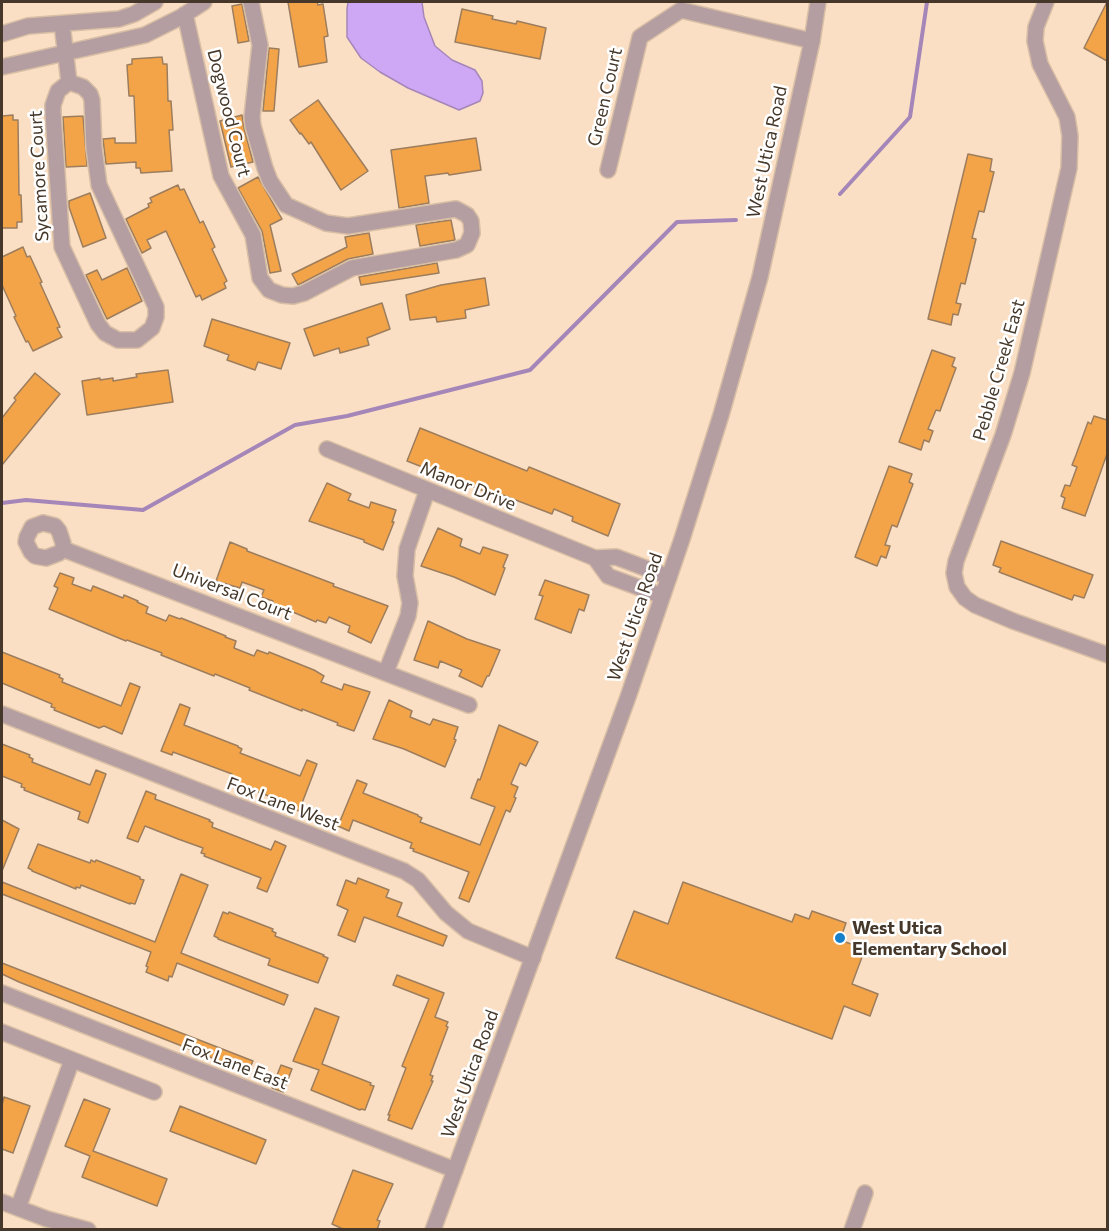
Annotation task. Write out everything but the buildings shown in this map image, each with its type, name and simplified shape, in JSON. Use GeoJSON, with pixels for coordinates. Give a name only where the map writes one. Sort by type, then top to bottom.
{"type":"FeatureCollection","features":[{"type":"Feature","properties":{"kind":"street"},"geometry":{"type":"LineString","coordinates":[[2,34],[28,26],[118,19],[134,14],[155,2]]}},
{"type":"Feature","properties":{"kind":"street"},"geometry":{"type":"LineString","coordinates":[[175,2],[184,15]]}},
{"type":"Feature","properties":{"kind":"street"},"geometry":{"type":"LineString","coordinates":[[2,67],[145,35],[204,2]]}},
{"type":"Feature","properties":{"kind":"street","name":"Dogwood Court"},"geometry":{"type":"LineString","coordinates":[[184,15],[221,176],[253,235],[260,278],[269,290],[293,296],[304,293],[352,268],[456,250],[466,245],[472,233],[471,221],[467,215],[456,208],[348,226],[326,222],[286,205],[270,181],[252,126],[260,45],[251,2]]}},
{"type":"Feature","properties":{"kind":"street","name":"West Utica Road"},"geometry":{"type":"LineString","coordinates":[[434,1230],[669,577],[718,425],[760,277],[812,41],[818,2]]}},
{"type":"Feature","properties":{"kind":"street","name":"Pebble Creek East"},"geometry":{"type":"LineString","coordinates":[[1046,2],[1036,27],[1035,41],[1040,64],[1067,117],[1070,136],[1069,168],[1022,373],[1003,435],[956,561],[954,573],[957,587],[965,598],[975,605],[1107,655]]}},
{"type":"Feature","properties":{"kind":"street","name":"Green Court"},"geometry":{"type":"LineString","coordinates":[[608,170],[640,37],[681,10],[812,41]]}},
{"type":"Feature","properties":{"kind":"street"},"geometry":{"type":"LineString","coordinates":[[62,24],[69,82]]}},
{"type":"Feature","properties":{"kind":"street","name":"Sycamore Court"},"geometry":{"type":"LineString","coordinates":[[69,82],[83,87],[90,94],[93,106],[94,148],[99,185],[156,307],[156,317],[152,328],[137,340],[118,340],[105,333],[98,324],[62,247],[53,105],[58,91],[69,82]]}},
{"type":"Feature","properties":{"kind":"street","name":"Manor Drive"},"geometry":{"type":"LineString","coordinates":[[327,449],[595,558],[616,557],[669,577]]}},
{"type":"Feature","properties":{"kind":"street"},"geometry":{"type":"LineString","coordinates":[[386,672],[408,616],[410,603],[405,576],[406,549],[427,490]]}},
{"type":"Feature","properties":{"kind":"street","name":"Universal Court"},"geometry":{"type":"LineString","coordinates":[[63,549],[468,705]]}},
{"type":"Feature","properties":{"kind":"street","name":"Manor Drive"},"geometry":{"type":"LineString","coordinates":[[595,558],[608,576],[662,596]]}},
{"type":"Feature","properties":{"kind":"street","name":"Fox Lane West"},"geometry":{"type":"LineString","coordinates":[[2,714],[404,871],[418,880],[446,913],[468,931],[533,958]]}},
{"type":"Feature","properties":{"kind":"street","name":"Fox Lane East"},"geometry":{"type":"LineString","coordinates":[[2,993],[455,1170]]}},
{"type":"Feature","properties":{"kind":"street"},"geometry":{"type":"LineString","coordinates":[[2,1032],[154,1092]]}},
{"type":"Feature","properties":{"kind":"street"},"geometry":{"type":"LineString","coordinates":[[18,1208],[72,1060]]}},
{"type":"Feature","properties":{"kind":"street"},"geometry":{"type":"LineString","coordinates":[[852,1230],[865,1193]]}},
{"type":"Feature","properties":{"kind":"street"},"geometry":{"type":"LineString","coordinates":[[2,1202],[47,1219],[88,1230]]}},
{"type":"Feature","properties":{"kind":"shaded area"},"geometry":{"type":"Polygon","coordinates":[[[348,2],[422,2],[424,17],[435,46],[452,60],[475,70],[482,81],[483,93],[480,101],[459,110],[408,88],[361,58],[347,37],[348,2]]]}},
{"type":"Feature","properties":{"kind":"waterway"},"geometry":{"type":"LineString","coordinates":[[840,194],[910,117],[927,2]]}},
{"type":"Feature","properties":{"kind":"waterway"},"geometry":{"type":"LineString","coordinates":[[2,503],[26,500],[143,510],[295,425],[347,416],[530,370],[677,222],[736,220]]}},
{"type":"Feature","properties":{"kind":"place","name":"West Utica Elementary School"},"geometry":{"type":"Point","coordinates":[840,938]}}]}
